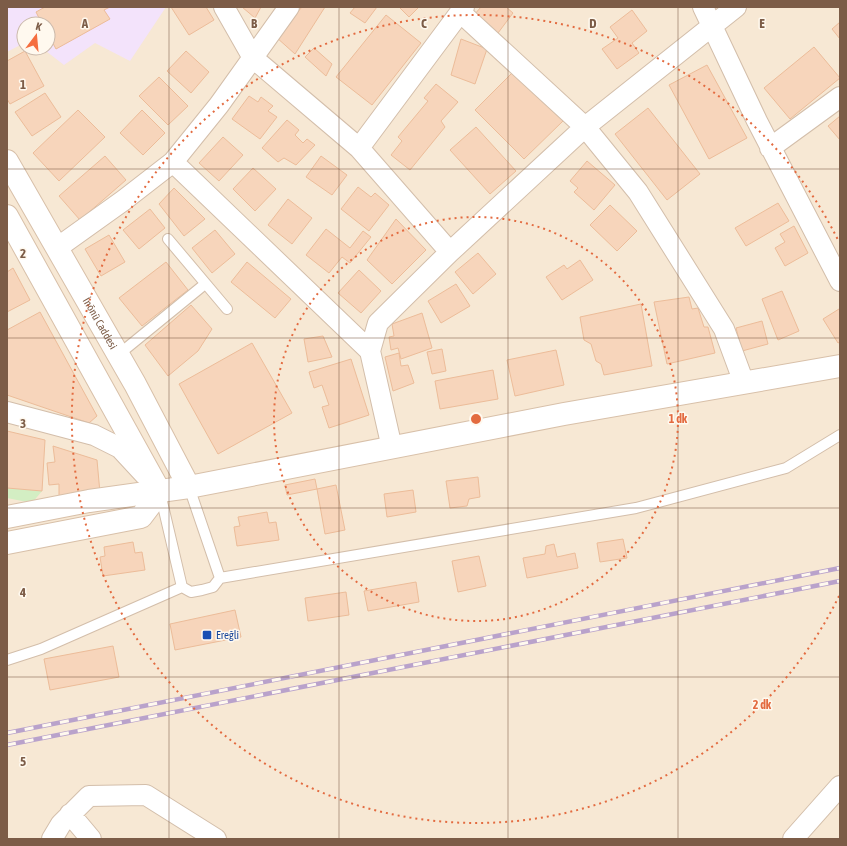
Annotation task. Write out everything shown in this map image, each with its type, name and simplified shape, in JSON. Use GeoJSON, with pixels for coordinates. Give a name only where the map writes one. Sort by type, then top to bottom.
{"type":"FeatureCollection","features":[{"type":"Feature","properties":{"kind":"main road","name":"İnönü Caddesi"},"geometry":{"type":"LineString","coordinates":[[7,161],[118,355],[189,487]]}},
{"type":"Feature","properties":{"kind":"main road"},"geometry":{"type":"LineString","coordinates":[[7,216],[160,492]]}},
{"type":"Feature","properties":{"kind":"main road"},"geometry":{"type":"LineString","coordinates":[[7,517],[89,501],[189,487],[564,414],[840,366]]}},
{"type":"Feature","properties":{"kind":"main road"},"geometry":{"type":"LineString","coordinates":[[7,543],[141,517],[160,492]]}},
{"type":"Feature","properties":{"kind":"street"},"geometry":{"type":"LineString","coordinates":[[224,7],[253,58],[359,148],[450,252]]}},
{"type":"Feature","properties":{"kind":"street"},"geometry":{"type":"LineString","coordinates":[[57,248],[124,200],[173,162],[219,105],[289,7]]}},
{"type":"Feature","properties":{"kind":"street"},"geometry":{"type":"LineString","coordinates":[[703,7],[756,121],[840,281]]}},
{"type":"Feature","properties":{"kind":"street"},"geometry":{"type":"LineString","coordinates":[[392,448],[370,351],[378,323],[450,252],[585,127],[736,7]]}},
{"type":"Feature","properties":{"kind":"street"},"geometry":{"type":"LineString","coordinates":[[359,148],[462,9],[585,127],[638,192],[724,328],[744,383]]}},
{"type":"Feature","properties":{"kind":"street"},"geometry":{"type":"LineString","coordinates":[[770,148],[840,97]]}},
{"type":"Feature","properties":{"kind":"street"},"geometry":{"type":"LineString","coordinates":[[173,162],[370,351]]}},
{"type":"Feature","properties":{"kind":"street"},"geometry":{"type":"LineString","coordinates":[[7,412],[94,435],[120,448],[160,492]]}},
{"type":"Feature","properties":{"kind":"street"},"geometry":{"type":"LineString","coordinates":[[793,839],[840,786]]}},
{"type":"Feature","properties":{"kind":"street"},"geometry":{"type":"LineString","coordinates":[[52,839],[61,824],[89,796],[146,795],[216,839]]}},
{"type":"Feature","properties":{"kind":"street"},"geometry":{"type":"LineString","coordinates":[[70,814],[91,839]]}},
{"type":"Feature","properties":{"kind":"lane"},"geometry":{"type":"LineString","coordinates":[[168,239],[227,309]]}},
{"type":"Feature","properties":{"kind":"lane"},"geometry":{"type":"LineString","coordinates":[[118,355],[205,284]]}},
{"type":"Feature","properties":{"kind":"lane"},"geometry":{"type":"LineString","coordinates":[[160,492],[182,587],[191,592],[213,587],[220,578],[636,508],[786,468],[840,435]]}},
{"type":"Feature","properties":{"kind":"lane"},"geometry":{"type":"LineString","coordinates":[[189,487],[220,578]]}},
{"type":"Feature","properties":{"kind":"lane"},"geometry":{"type":"LineString","coordinates":[[7,660],[41,649],[182,587]]}},
{"type":"Feature","properties":{"kind":"shaded area"},"geometry":{"type":"Polygon","coordinates":[[[7,7],[840,7],[840,839],[7,839],[7,7]]]}},
{"type":"Feature","properties":{"kind":"shaded area"},"geometry":{"type":"Polygon","coordinates":[[[7,7],[166,7],[130,61],[95,43],[64,65],[52,56],[56,56],[56,16],[16,16],[16,47],[7,52],[7,7]]]}},
{"type":"Feature","properties":{"kind":"green space"},"geometry":{"type":"Polygon","coordinates":[[[7,488],[42,491],[32,503],[7,498],[7,488]]]}},
{"type":"Feature","properties":{"kind":"building"},"geometry":{"type":"Polygon","coordinates":[[[45,7],[110,7],[104,10],[110,19],[56,49],[56,16],[38,16],[36,12],[45,7]]]}},
{"type":"Feature","properties":{"kind":"building"},"geometry":{"type":"Polygon","coordinates":[[[171,7],[206,7],[214,20],[189,35],[171,7]]]}},
{"type":"Feature","properties":{"kind":"building"},"geometry":{"type":"Polygon","coordinates":[[[242,7],[261,7],[255,18],[242,7]]]}},
{"type":"Feature","properties":{"kind":"building"},"geometry":{"type":"Polygon","coordinates":[[[302,7],[325,7],[295,54],[276,37],[302,7]]]}},
{"type":"Feature","properties":{"kind":"building"},"geometry":{"type":"Polygon","coordinates":[[[355,7],[377,7],[365,23],[350,13],[355,7]]]}},
{"type":"Feature","properties":{"kind":"building"},"geometry":{"type":"Polygon","coordinates":[[[399,7],[419,7],[409,17],[399,7]]]}},
{"type":"Feature","properties":{"kind":"building"},"geometry":{"type":"Polygon","coordinates":[[[481,7],[506,7],[513,13],[498,33],[474,15],[481,7]]]}},
{"type":"Feature","properties":{"kind":"building"},"geometry":{"type":"Polygon","coordinates":[[[632,10],[647,31],[632,43],[639,53],[617,69],[602,49],[618,38],[610,27],[632,10]]]}},
{"type":"Feature","properties":{"kind":"building"},"geometry":{"type":"Polygon","coordinates":[[[386,15],[421,43],[372,105],[336,77],[386,15]]]}},
{"type":"Feature","properties":{"kind":"building"},"geometry":{"type":"Polygon","coordinates":[[[840,22],[840,39],[832,29],[840,22]]]}},
{"type":"Feature","properties":{"kind":"building"},"geometry":{"type":"Polygon","coordinates":[[[461,39],[487,49],[475,84],[451,75],[461,39]]]}},
{"type":"Feature","properties":{"kind":"building"},"geometry":{"type":"Polygon","coordinates":[[[814,47],[840,78],[790,119],[764,88],[814,47]]]}},
{"type":"Feature","properties":{"kind":"building"},"geometry":{"type":"Polygon","coordinates":[[[314,48],[332,64],[326,76],[305,57],[314,48]]]}},
{"type":"Feature","properties":{"kind":"building"},"geometry":{"type":"Polygon","coordinates":[[[186,51],[209,72],[191,93],[167,71],[186,51]]]}},
{"type":"Feature","properties":{"kind":"building"},"geometry":{"type":"Polygon","coordinates":[[[16,56],[28,56],[44,86],[10,104],[7,99],[7,61],[16,56]]]}},
{"type":"Feature","properties":{"kind":"building"},"geometry":{"type":"Polygon","coordinates":[[[707,65],[747,138],[709,159],[669,85],[707,65]]]}},
{"type":"Feature","properties":{"kind":"building"},"geometry":{"type":"Polygon","coordinates":[[[513,72],[563,121],[524,159],[475,110],[513,72]]]}},
{"type":"Feature","properties":{"kind":"building"},"geometry":{"type":"Polygon","coordinates":[[[159,77],[188,106],[168,125],[139,96],[159,77]]]}},
{"type":"Feature","properties":{"kind":"building"},"geometry":{"type":"Polygon","coordinates":[[[436,84],[458,102],[441,121],[445,127],[410,170],[391,155],[402,141],[398,137],[428,101],[424,98],[436,84]]]}},
{"type":"Feature","properties":{"kind":"building"},"geometry":{"type":"Polygon","coordinates":[[[45,93],[61,117],[32,136],[15,112],[45,93]]]}},
{"type":"Feature","properties":{"kind":"building"},"geometry":{"type":"Polygon","coordinates":[[[249,96],[258,102],[261,97],[273,106],[268,111],[277,117],[260,139],[232,119],[249,96]]]}},
{"type":"Feature","properties":{"kind":"building"},"geometry":{"type":"Polygon","coordinates":[[[648,108],[700,174],[667,200],[615,134],[648,108]]]}},
{"type":"Feature","properties":{"kind":"building"},"geometry":{"type":"Polygon","coordinates":[[[78,110],[105,137],[59,181],[33,153],[78,110]]]}},
{"type":"Feature","properties":{"kind":"building"},"geometry":{"type":"Polygon","coordinates":[[[142,110],[165,133],[143,155],[120,133],[142,110]]]}},
{"type":"Feature","properties":{"kind":"building"},"geometry":{"type":"Polygon","coordinates":[[[840,116],[840,140],[828,126],[840,116]]]}},
{"type":"Feature","properties":{"kind":"building"},"geometry":{"type":"Polygon","coordinates":[[[287,120],[299,130],[295,135],[303,143],[307,139],[315,145],[296,165],[284,158],[278,162],[262,148],[287,120]]]}},
{"type":"Feature","properties":{"kind":"building"},"geometry":{"type":"Polygon","coordinates":[[[476,127],[516,171],[490,194],[450,150],[476,127]]]}},
{"type":"Feature","properties":{"kind":"building"},"geometry":{"type":"Polygon","coordinates":[[[223,137],[243,155],[219,181],[199,163],[223,137]]]}},
{"type":"Feature","properties":{"kind":"building"},"geometry":{"type":"Polygon","coordinates":[[[105,156],[126,180],[80,220],[59,196],[105,156]]]}},
{"type":"Feature","properties":{"kind":"building"},"geometry":{"type":"Polygon","coordinates":[[[321,156],[347,175],[332,195],[306,177],[321,156]]]}},
{"type":"Feature","properties":{"kind":"building"},"geometry":{"type":"Polygon","coordinates":[[[587,161],[615,185],[594,210],[574,192],[578,188],[570,181],[587,161]]]}},
{"type":"Feature","properties":{"kind":"building"},"geometry":{"type":"Polygon","coordinates":[[[253,168],[276,189],[255,211],[233,189],[253,168]]]}},
{"type":"Feature","properties":{"kind":"building"},"geometry":{"type":"Polygon","coordinates":[[[358,187],[371,197],[375,193],[389,205],[369,231],[341,209],[358,187]]]}},
{"type":"Feature","properties":{"kind":"building"},"geometry":{"type":"Polygon","coordinates":[[[174,188],[205,219],[184,236],[159,204],[174,188]]]}},
{"type":"Feature","properties":{"kind":"building"},"geometry":{"type":"Polygon","coordinates":[[[288,199],[312,218],[292,244],[268,225],[288,199]]]}},
{"type":"Feature","properties":{"kind":"building"},"geometry":{"type":"Polygon","coordinates":[[[778,203],[789,221],[746,246],[735,228],[778,203]]]}},
{"type":"Feature","properties":{"kind":"building"},"geometry":{"type":"Polygon","coordinates":[[[610,205],[637,231],[617,251],[590,225],[610,205]]]}},
{"type":"Feature","properties":{"kind":"building"},"geometry":{"type":"Polygon","coordinates":[[[150,209],[165,228],[139,249],[123,230],[150,209]]]}},
{"type":"Feature","properties":{"kind":"building"},"geometry":{"type":"Polygon","coordinates":[[[396,219],[426,250],[392,284],[367,260],[396,219]]]}},
{"type":"Feature","properties":{"kind":"building"},"geometry":{"type":"Polygon","coordinates":[[[794,226],[808,253],[785,266],[775,248],[785,242],[780,234],[794,226]]]}},
{"type":"Feature","properties":{"kind":"building"},"geometry":{"type":"Polygon","coordinates":[[[326,229],[350,248],[363,231],[371,237],[350,263],[342,257],[329,273],[306,255],[326,229]]]}},
{"type":"Feature","properties":{"kind":"building"},"geometry":{"type":"Polygon","coordinates":[[[215,230],[235,254],[212,273],[192,248],[215,230]]]}},
{"type":"Feature","properties":{"kind":"building"},"geometry":{"type":"Polygon","coordinates":[[[109,235],[125,262],[101,276],[85,249],[109,235]]]}},
{"type":"Feature","properties":{"kind":"building"},"geometry":{"type":"Polygon","coordinates":[[[478,253],[496,274],[473,294],[455,272],[478,253]]]}},
{"type":"Feature","properties":{"kind":"building"},"geometry":{"type":"Polygon","coordinates":[[[580,260],[593,280],[562,300],[546,277],[564,265],[567,269],[580,260]]]}},
{"type":"Feature","properties":{"kind":"building"},"geometry":{"type":"Polygon","coordinates":[[[166,262],[188,290],[142,326],[119,298],[166,262]]]}},
{"type":"Feature","properties":{"kind":"building"},"geometry":{"type":"Polygon","coordinates":[[[247,262],[291,299],[275,318],[231,282],[247,262]]]}},
{"type":"Feature","properties":{"kind":"building"},"geometry":{"type":"Polygon","coordinates":[[[13,268],[30,300],[7,312],[7,272],[13,268]]]}},
{"type":"Feature","properties":{"kind":"building"},"geometry":{"type":"Polygon","coordinates":[[[359,270],[381,291],[361,313],[338,293],[359,270]]]}},
{"type":"Feature","properties":{"kind":"building"},"geometry":{"type":"Polygon","coordinates":[[[456,284],[470,306],[441,323],[428,301],[456,284]]]}},
{"type":"Feature","properties":{"kind":"building"},"geometry":{"type":"Polygon","coordinates":[[[782,291],[799,331],[778,340],[762,299],[782,291]]]}},
{"type":"Feature","properties":{"kind":"building"},"geometry":{"type":"Polygon","coordinates":[[[689,297],[692,309],[698,308],[704,327],[708,327],[715,353],[667,364],[654,302],[689,297]]]}},
{"type":"Feature","properties":{"kind":"building"},"geometry":{"type":"Polygon","coordinates":[[[641,304],[652,366],[604,375],[601,364],[596,361],[591,344],[584,340],[580,317],[641,304]]]}},
{"type":"Feature","properties":{"kind":"building"},"geometry":{"type":"Polygon","coordinates":[[[191,305],[212,329],[198,351],[168,376],[145,345],[191,305]]]}},
{"type":"Feature","properties":{"kind":"building"},"geometry":{"type":"Polygon","coordinates":[[[839,309],[840,342],[838,343],[823,319],[839,309]]]}},
{"type":"Feature","properties":{"kind":"building"},"geometry":{"type":"Polygon","coordinates":[[[40,312],[97,416],[89,423],[7,395],[7,330],[40,312]]]}},
{"type":"Feature","properties":{"kind":"building"},"geometry":{"type":"Polygon","coordinates":[[[422,313],[432,348],[401,359],[398,348],[391,350],[389,337],[394,336],[392,324],[422,313]]]}},
{"type":"Feature","properties":{"kind":"building"},"geometry":{"type":"Polygon","coordinates":[[[762,321],[768,344],[742,351],[736,328],[762,321]]]}},
{"type":"Feature","properties":{"kind":"building"},"geometry":{"type":"Polygon","coordinates":[[[323,336],[332,357],[308,362],[304,339],[323,336]]]}},
{"type":"Feature","properties":{"kind":"building"},"geometry":{"type":"Polygon","coordinates":[[[252,343],[292,413],[218,454],[179,384],[252,343]]]}},
{"type":"Feature","properties":{"kind":"building"},"geometry":{"type":"Polygon","coordinates":[[[442,349],[446,371],[432,374],[427,352],[442,349]]]}},
{"type":"Feature","properties":{"kind":"building"},"geometry":{"type":"Polygon","coordinates":[[[556,350],[564,385],[515,396],[507,360],[556,350]]]}},
{"type":"Feature","properties":{"kind":"building"},"geometry":{"type":"Polygon","coordinates":[[[399,353],[401,366],[408,365],[414,383],[393,391],[385,357],[399,353]]]}},
{"type":"Feature","properties":{"kind":"building"},"geometry":{"type":"Polygon","coordinates":[[[351,359],[369,415],[329,428],[322,407],[329,405],[322,385],[314,388],[309,372],[351,359]]]}},
{"type":"Feature","properties":{"kind":"building"},"geometry":{"type":"Polygon","coordinates":[[[493,370],[498,399],[440,409],[435,381],[493,370]]]}},
{"type":"Feature","properties":{"kind":"building"},"geometry":{"type":"Polygon","coordinates":[[[7,431],[45,440],[42,491],[7,488],[7,431]]]}},
{"type":"Feature","properties":{"kind":"building"},"geometry":{"type":"Polygon","coordinates":[[[53,446],[97,460],[100,493],[59,496],[59,484],[49,485],[47,463],[55,462],[53,446]]]}},
{"type":"Feature","properties":{"kind":"building"},"geometry":{"type":"Polygon","coordinates":[[[478,477],[480,497],[469,499],[467,506],[450,508],[446,481],[478,477]]]}},
{"type":"Feature","properties":{"kind":"building"},"geometry":{"type":"Polygon","coordinates":[[[315,479],[317,489],[287,495],[285,485],[315,479]]]}},
{"type":"Feature","properties":{"kind":"building"},"geometry":{"type":"Polygon","coordinates":[[[336,485],[345,530],[325,534],[317,489],[336,485]]]}},
{"type":"Feature","properties":{"kind":"building"},"geometry":{"type":"Polygon","coordinates":[[[413,490],[416,512],[387,517],[384,494],[413,490]]]}},
{"type":"Feature","properties":{"kind":"building"},"geometry":{"type":"Polygon","coordinates":[[[267,512],[269,523],[276,522],[279,540],[237,546],[234,527],[240,526],[238,517],[267,512]]]}},
{"type":"Feature","properties":{"kind":"building"},"geometry":{"type":"Polygon","coordinates":[[[623,539],[627,558],[600,562],[597,543],[623,539]]]}},
{"type":"Feature","properties":{"kind":"building"},"geometry":{"type":"Polygon","coordinates":[[[133,542],[135,553],[142,552],[145,570],[103,576],[100,557],[105,556],[104,547],[133,542]]]}},
{"type":"Feature","properties":{"kind":"building"},"geometry":{"type":"Polygon","coordinates":[[[554,544],[557,557],[575,553],[578,568],[527,578],[523,558],[545,554],[546,546],[554,544]]]}},
{"type":"Feature","properties":{"kind":"building"},"geometry":{"type":"Polygon","coordinates":[[[479,556],[486,586],[458,592],[452,561],[479,556]]]}},
{"type":"Feature","properties":{"kind":"building"},"geometry":{"type":"Polygon","coordinates":[[[416,582],[419,602],[368,611],[364,591],[416,582]]]}},
{"type":"Feature","properties":{"kind":"building"},"geometry":{"type":"Polygon","coordinates":[[[346,592],[349,615],[308,621],[305,598],[346,592]]]}},
{"type":"Feature","properties":{"kind":"building"},"geometry":{"type":"Polygon","coordinates":[[[235,610],[241,637],[175,650],[170,624],[235,610]]]}},
{"type":"Feature","properties":{"kind":"building"},"geometry":{"type":"Polygon","coordinates":[[[113,646],[119,677],[50,690],[44,659],[113,646]]]}},
{"type":"Feature","properties":{"kind":"railway"},"geometry":{"type":"LineString","coordinates":[[7,733],[840,568]]}},
{"type":"Feature","properties":{"kind":"railway"},"geometry":{"type":"LineString","coordinates":[[7,745],[840,581]]}},
{"type":"Feature","properties":{"kind":"place","name":"Ereğli"},"geometry":{"type":"Point","coordinates":[207,635]}}]}
